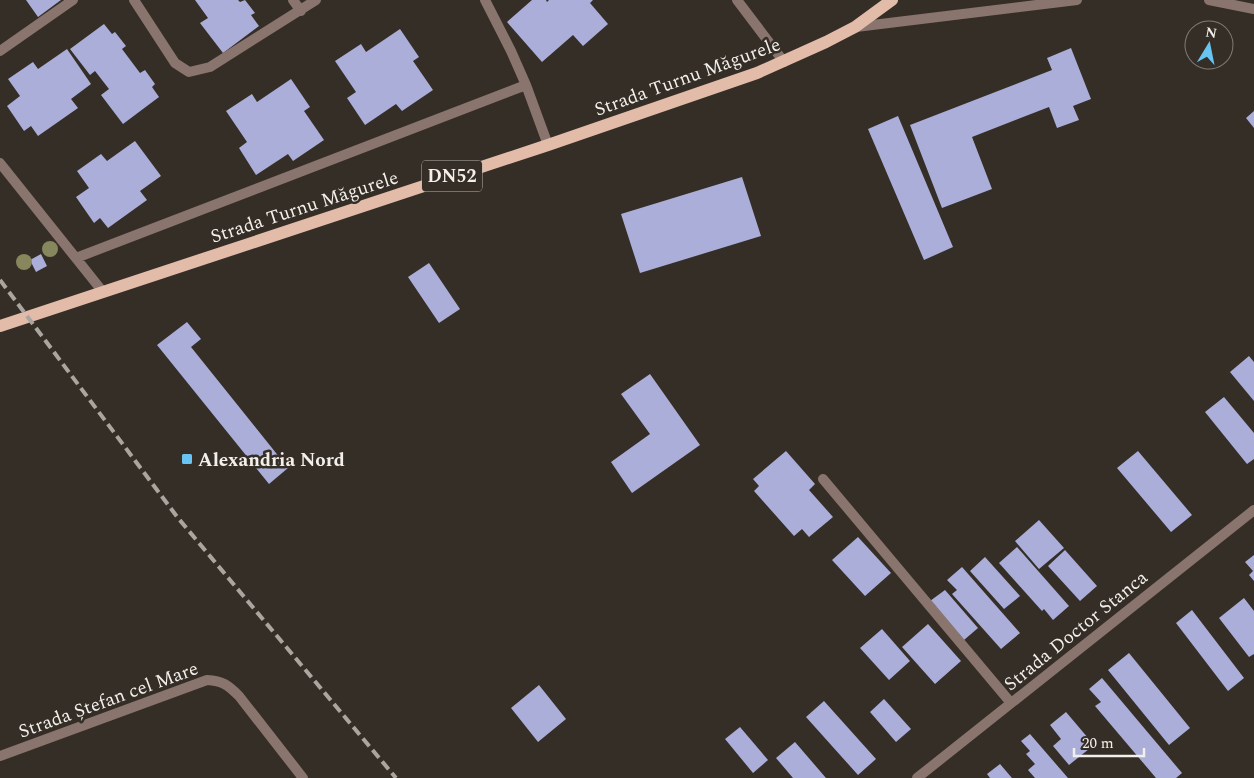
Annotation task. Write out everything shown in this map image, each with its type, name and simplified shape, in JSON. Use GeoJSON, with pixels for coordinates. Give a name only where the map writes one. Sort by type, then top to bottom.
{"type":"FeatureCollection","features":[{"type":"Feature","properties":{"kind":"main road","name":"Strada Turnu Măgurele"},"geometry":{"type":"LineString","coordinates":[[0,326],[548,145],[757,73],[784,62],[854,27],[892,0]]}},
{"type":"Feature","properties":{"kind":"street"},"geometry":{"type":"LineString","coordinates":[[0,51],[73,0]]}},
{"type":"Feature","properties":{"kind":"street"},"geometry":{"type":"LineString","coordinates":[[134,0],[175,63],[189,72],[210,67],[316,0]]}},
{"type":"Feature","properties":{"kind":"street"},"geometry":{"type":"LineString","coordinates":[[293,0],[300,10]]}},
{"type":"Feature","properties":{"kind":"street"},"geometry":{"type":"LineString","coordinates":[[486,0],[526,85],[548,145]]}},
{"type":"Feature","properties":{"kind":"street"},"geometry":{"type":"LineString","coordinates":[[737,0],[784,62]]}},
{"type":"Feature","properties":{"kind":"street"},"geometry":{"type":"LineString","coordinates":[[854,27],[1077,0]]}},
{"type":"Feature","properties":{"kind":"street"},"geometry":{"type":"LineString","coordinates":[[1209,0],[1254,9]]}},
{"type":"Feature","properties":{"kind":"street"},"geometry":{"type":"LineString","coordinates":[[76,258],[526,85]]}},
{"type":"Feature","properties":{"kind":"street"},"geometry":{"type":"LineString","coordinates":[[0,163],[103,292]]}},
{"type":"Feature","properties":{"kind":"street"},"geometry":{"type":"LineString","coordinates":[[823,479],[1011,703]]}},
{"type":"Feature","properties":{"kind":"street","name":"Strada Doctor Stanca"},"geometry":{"type":"LineString","coordinates":[[917,778],[1254,510]]}},
{"type":"Feature","properties":{"kind":"street","name":"Strada Ștefan cel Mare"},"geometry":{"type":"LineString","coordinates":[[0,756],[207,680],[219,681],[229,686],[239,696],[303,778]]}},
{"type":"Feature","properties":{"kind":"building"},"geometry":{"type":"Polygon","coordinates":[[[26,0],[61,0],[38,17],[26,0]]]}},
{"type":"Feature","properties":{"kind":"building"},"geometry":{"type":"Polygon","coordinates":[[[195,0],[238,0],[240,2],[245,0],[255,13],[251,15],[259,26],[223,53],[200,23],[208,18],[195,0]]]}},
{"type":"Feature","properties":{"kind":"building"},"geometry":{"type":"Polygon","coordinates":[[[532,0],[546,0],[547,2],[549,0],[593,0],[590,3],[608,24],[583,46],[573,35],[542,62],[507,22],[532,0]]]}},
{"type":"Feature","properties":{"kind":"building"},"geometry":{"type":"Polygon","coordinates":[[[104,24],[112,34],[115,32],[126,46],[122,49],[140,73],[145,70],[155,84],[152,87],[159,97],[123,124],[101,95],[109,89],[95,71],[90,75],[70,49],[104,24]]]}},
{"type":"Feature","properties":{"kind":"building"},"geometry":{"type":"Polygon","coordinates":[[[400,29],[419,57],[413,61],[433,90],[402,111],[396,104],[365,125],[347,98],[356,92],[335,61],[361,44],[366,52],[400,29]]]}},
{"type":"Feature","properties":{"kind":"building"},"geometry":{"type":"Polygon","coordinates":[[[1071,48],[1091,99],[1073,106],[1079,120],[1057,128],[1049,107],[972,137],[992,189],[942,208],[910,125],[1052,70],[1047,58],[1071,48]]]}},
{"type":"Feature","properties":{"kind":"building"},"geometry":{"type":"Polygon","coordinates":[[[67,49],[91,84],[71,99],[78,108],[38,136],[31,126],[24,131],[7,106],[20,96],[8,79],[33,62],[38,69],[67,49]]]}},
{"type":"Feature","properties":{"kind":"building"},"geometry":{"type":"Polygon","coordinates":[[[291,79],[310,107],[304,111],[324,140],[293,161],[288,154],[256,175],[239,148],[247,142],[226,111],[252,94],[257,102],[291,79]]]}},
{"type":"Feature","properties":{"kind":"building"},"geometry":{"type":"Polygon","coordinates":[[[1254,111],[1254,128],[1246,118],[1254,111]]]}},
{"type":"Feature","properties":{"kind":"building"},"geometry":{"type":"Polygon","coordinates":[[[898,116],[953,247],[924,260],[868,129],[898,116]]]}},
{"type":"Feature","properties":{"kind":"building"},"geometry":{"type":"Polygon","coordinates":[[[135,141],[161,176],[140,191],[147,200],[108,228],[100,218],[94,223],[76,197],[89,188],[77,171],[101,154],[107,161],[135,141]]]}},
{"type":"Feature","properties":{"kind":"building"},"geometry":{"type":"Polygon","coordinates":[[[742,177],[761,236],[640,273],[621,214],[742,177]]]}},
{"type":"Feature","properties":{"kind":"building"},"geometry":{"type":"Polygon","coordinates":[[[41,254],[47,266],[36,272],[30,260],[41,254]]]}},
{"type":"Feature","properties":{"kind":"building"},"geometry":{"type":"Polygon","coordinates":[[[429,263],[460,309],[439,323],[408,277],[429,263]]]}},
{"type":"Feature","properties":{"kind":"building"},"geometry":{"type":"Polygon","coordinates":[[[187,322],[201,339],[191,347],[288,468],[269,484],[157,345],[187,322]]]}},
{"type":"Feature","properties":{"kind":"building"},"geometry":{"type":"Polygon","coordinates":[[[1249,356],[1254,362],[1254,401],[1230,372],[1249,356]]]}},
{"type":"Feature","properties":{"kind":"building"},"geometry":{"type":"Polygon","coordinates":[[[650,374],[700,445],[632,493],[611,462],[650,434],[621,394],[650,374]]]}},
{"type":"Feature","properties":{"kind":"building"},"geometry":{"type":"Polygon","coordinates":[[[1224,397],[1254,433],[1254,459],[1247,464],[1205,412],[1224,397]]]}},
{"type":"Feature","properties":{"kind":"building"},"geometry":{"type":"Polygon","coordinates":[[[786,451],[815,484],[809,490],[833,517],[809,537],[802,529],[794,536],[754,491],[759,486],[753,479],[786,451]]]}},
{"type":"Feature","properties":{"kind":"building"},"geometry":{"type":"Polygon","coordinates":[[[1138,451],[1192,515],[1171,532],[1117,468],[1138,451]]]}},
{"type":"Feature","properties":{"kind":"building"},"geometry":{"type":"Polygon","coordinates":[[[1039,520],[1064,548],[1039,569],[1015,541],[1039,520]]]}},
{"type":"Feature","properties":{"kind":"building"},"geometry":{"type":"Polygon","coordinates":[[[858,537],[891,573],[865,596],[832,560],[858,537]]]}},
{"type":"Feature","properties":{"kind":"building"},"geometry":{"type":"Polygon","coordinates":[[[1017,547],[1069,606],[1053,620],[1044,609],[1042,611],[999,563],[1017,547]]]}},
{"type":"Feature","properties":{"kind":"building"},"geometry":{"type":"Polygon","coordinates":[[[1065,550],[1097,586],[1080,601],[1048,566],[1065,550]]]}},
{"type":"Feature","properties":{"kind":"building"},"geometry":{"type":"Polygon","coordinates":[[[1254,555],[1254,581],[1249,575],[1253,571],[1245,562],[1254,555]]]}},
{"type":"Feature","properties":{"kind":"building"},"geometry":{"type":"Polygon","coordinates":[[[985,557],[1020,596],[1004,609],[970,571],[985,557]]]}},
{"type":"Feature","properties":{"kind":"building"},"geometry":{"type":"Polygon","coordinates":[[[962,567],[1020,633],[1001,649],[952,594],[957,590],[947,580],[962,567]]]}},
{"type":"Feature","properties":{"kind":"building"},"geometry":{"type":"Polygon","coordinates":[[[945,590],[978,628],[964,640],[930,601],[945,590]]]}},
{"type":"Feature","properties":{"kind":"building"},"geometry":{"type":"Polygon","coordinates":[[[1244,598],[1254,611],[1254,654],[1249,657],[1219,618],[1244,598]]]}},
{"type":"Feature","properties":{"kind":"building"},"geometry":{"type":"Polygon","coordinates":[[[1192,610],[1244,678],[1228,691],[1176,623],[1192,610]]]}},
{"type":"Feature","properties":{"kind":"building"},"geometry":{"type":"Polygon","coordinates":[[[928,624],[961,661],[935,684],[902,647],[928,624]]]}},
{"type":"Feature","properties":{"kind":"building"},"geometry":{"type":"Polygon","coordinates":[[[882,629],[910,661],[889,680],[860,648],[882,629]]]}},
{"type":"Feature","properties":{"kind":"building"},"geometry":{"type":"Polygon","coordinates":[[[1129,653],[1190,728],[1169,745],[1108,670],[1129,653]]]}},
{"type":"Feature","properties":{"kind":"building"},"geometry":{"type":"Polygon","coordinates":[[[1102,678],[1182,773],[1176,778],[1156,778],[1095,706],[1101,702],[1089,689],[1102,678]]]}},
{"type":"Feature","properties":{"kind":"building"},"geometry":{"type":"Polygon","coordinates":[[[539,685],[566,719],[538,742],[511,708],[539,685]]]}},
{"type":"Feature","properties":{"kind":"building"},"geometry":{"type":"Polygon","coordinates":[[[884,699],[911,729],[896,742],[870,712],[884,699]]]}},
{"type":"Feature","properties":{"kind":"building"},"geometry":{"type":"Polygon","coordinates":[[[824,701],[876,759],[858,775],[806,717],[824,701]]]}},
{"type":"Feature","properties":{"kind":"building"},"geometry":{"type":"Polygon","coordinates":[[[1066,712],[1094,745],[1069,765],[1053,746],[1061,739],[1050,725],[1066,712]]]}},
{"type":"Feature","properties":{"kind":"building"},"geometry":{"type":"Polygon","coordinates":[[[740,727],[768,760],[753,773],[725,739],[740,727]]]}},
{"type":"Feature","properties":{"kind":"building"},"geometry":{"type":"Polygon","coordinates":[[[1030,734],[1068,778],[1035,778],[1028,770],[1035,764],[1026,754],[1030,751],[1021,741],[1030,734]]]}},
{"type":"Feature","properties":{"kind":"building"},"geometry":{"type":"Polygon","coordinates":[[[795,742],[826,778],[793,778],[776,758],[795,742]]]}},
{"type":"Feature","properties":{"kind":"building"},"geometry":{"type":"Polygon","coordinates":[[[1000,764],[1012,778],[990,778],[987,774],[1000,764]]]}},
{"type":"Feature","properties":{"kind":"railway"},"geometry":{"type":"LineString","coordinates":[[0,280],[178,518],[396,778]]}},
{"type":"Feature","properties":{"kind":"place","name":"Alexandria Nord"},"geometry":{"type":"Point","coordinates":[187,459]}}]}
